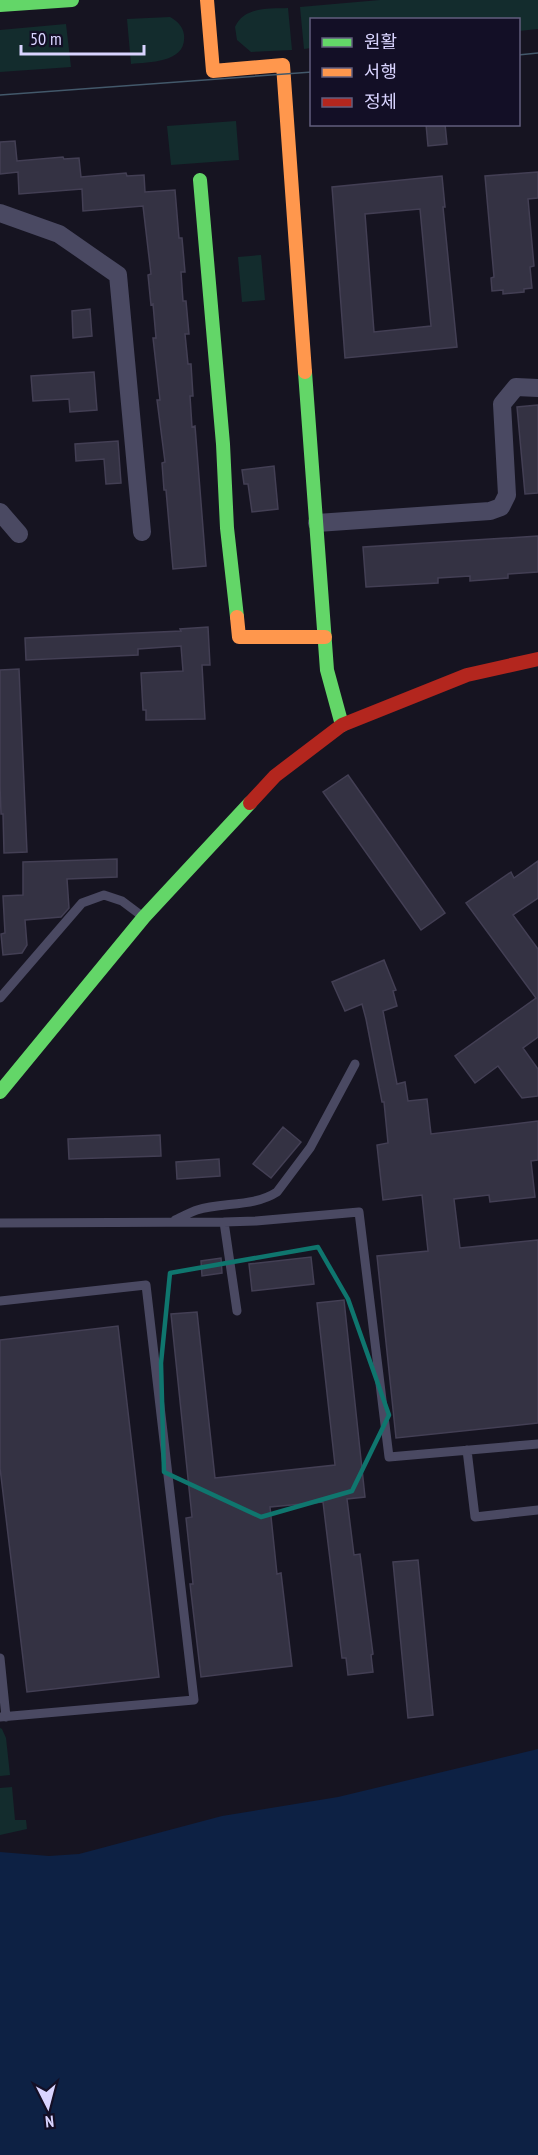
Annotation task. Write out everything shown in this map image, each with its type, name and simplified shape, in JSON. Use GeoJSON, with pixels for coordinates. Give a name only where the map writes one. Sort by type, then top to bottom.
{"type":"FeatureCollection","features":[{"type":"Feature","properties":{"kind":"street"},"geometry":{"type":"LineString","coordinates":[[0,5],[72,0]]}},
{"type":"Feature","properties":{"kind":"street"},"geometry":{"type":"LineString","coordinates":[[207,0],[213,71],[284,65],[327,670],[342,725]]}},
{"type":"Feature","properties":{"kind":"street"},"geometry":{"type":"LineString","coordinates":[[200,180],[223,444],[227,528],[239,637],[325,637]]}},
{"type":"Feature","properties":{"kind":"street"},"geometry":{"type":"LineString","coordinates":[[0,213],[59,234],[118,275],[142,532]]}},
{"type":"Feature","properties":{"kind":"street"},"geometry":{"type":"LineString","coordinates":[[317,523],[490,511],[501,507],[507,495],[502,404],[516,387],[538,387]]}},
{"type":"Feature","properties":{"kind":"street"},"geometry":{"type":"LineString","coordinates":[[0,512],[19,534]]}},
{"type":"Feature","properties":{"kind":"street"},"geometry":{"type":"LineString","coordinates":[[0,1092],[144,918],[274,776],[342,725],[467,675],[538,659]]}},
{"type":"Feature","properties":{"kind":"lane"},"geometry":{"type":"LineString","coordinates":[[0,998],[82,903],[104,895],[122,901],[144,918]]}},
{"type":"Feature","properties":{"kind":"lane"},"geometry":{"type":"LineString","coordinates":[[171,1222],[198,1210],[255,1201],[270,1197],[277,1192],[310,1148],[354,1064]]}},
{"type":"Feature","properties":{"kind":"lane"},"geometry":{"type":"LineString","coordinates":[[0,1223],[256,1221],[359,1212],[389,1457],[538,1444]]}},
{"type":"Feature","properties":{"kind":"lane"},"geometry":{"type":"LineString","coordinates":[[224,1221],[237,1311]]}},
{"type":"Feature","properties":{"kind":"lane"},"geometry":{"type":"LineString","coordinates":[[0,1301],[146,1286],[194,1700],[3,1717],[0,1658]]}},
{"type":"Feature","properties":{"kind":"lane"},"geometry":{"type":"LineString","coordinates":[[467,1450],[475,1517],[538,1510]]}},
{"type":"Feature","properties":{"kind":"highlighted area"},"geometry":{"type":"Polygon","coordinates":[[[318,1247],[348,1299],[389,1415],[352,1491],[261,1517],[164,1472],[161,1363],[170,1273],[318,1247]]]}},
{"type":"Feature","properties":{"kind":"green space"},"geometry":{"type":"Polygon","coordinates":[[[380,0],[538,0],[538,29],[520,31],[520,18],[310,18],[310,48],[304,49],[300,7],[380,0]]]}},
{"type":"Feature","properties":{"kind":"green space"},"geometry":{"type":"Polygon","coordinates":[[[288,8],[292,50],[251,52],[237,40],[235,27],[244,15],[258,10],[288,8]]]}},
{"type":"Feature","properties":{"kind":"green space"},"geometry":{"type":"Polygon","coordinates":[[[170,17],[179,24],[184,35],[180,51],[166,59],[131,64],[127,19],[170,17]]]}},
{"type":"Feature","properties":{"kind":"green space"},"geometry":{"type":"Polygon","coordinates":[[[66,24],[71,67],[0,72],[0,30],[66,24]]]}},
{"type":"Feature","properties":{"kind":"green space"},"geometry":{"type":"Polygon","coordinates":[[[236,121],[239,160],[171,165],[167,126],[236,121]]]}},
{"type":"Feature","properties":{"kind":"green space"},"geometry":{"type":"Polygon","coordinates":[[[261,255],[265,300],[242,302],[238,257],[261,255]]]}},
{"type":"Feature","properties":{"kind":"green space"},"geometry":{"type":"Polygon","coordinates":[[[0,1728],[6,1738],[10,1775],[0,1776],[0,1728]]]}},
{"type":"Feature","properties":{"kind":"green space"},"geometry":{"type":"Polygon","coordinates":[[[12,1787],[15,1820],[26,1820],[27,1829],[0,1835],[0,1788],[12,1787]]]}},
{"type":"Feature","properties":{"kind":"water"},"geometry":{"type":"Polygon","coordinates":[[[538,1749],[538,2155],[0,2155],[0,1852],[49,1856],[79,1854],[222,1816],[338,1797],[538,1749]]]}},
{"type":"Feature","properties":{"kind":"building"},"geometry":{"type":"Polygon","coordinates":[[[426,126],[445,126],[447,144],[428,146],[426,126]]]}},
{"type":"Feature","properties":{"kind":"building"},"geometry":{"type":"Polygon","coordinates":[[[15,141],[17,161],[79,158],[81,177],[126,173],[127,176],[144,175],[145,192],[175,190],[179,238],[182,238],[185,272],[181,272],[189,334],[185,334],[188,364],[191,364],[192,427],[195,426],[206,566],[173,569],[166,490],[164,490],[162,463],[165,462],[157,400],[160,400],[153,338],[156,338],[143,206],[83,211],[82,189],[19,194],[18,172],[0,174],[0,142],[15,141]]]}},
{"type":"Feature","properties":{"kind":"building"},"geometry":{"type":"Polygon","coordinates":[[[538,172],[538,198],[528,199],[534,266],[530,267],[532,288],[524,289],[524,292],[503,294],[503,290],[492,291],[491,278],[494,277],[485,176],[538,172]]]}},
{"type":"Feature","properties":{"kind":"building"},"geometry":{"type":"Polygon","coordinates":[[[442,176],[457,347],[345,358],[332,187],[442,176]],[[420,209],[365,214],[374,332],[431,326],[420,209]]]}},
{"type":"Feature","properties":{"kind":"building"},"geometry":{"type":"Polygon","coordinates":[[[90,309],[92,336],[73,338],[72,311],[90,309]]]}},
{"type":"Feature","properties":{"kind":"building"},"geometry":{"type":"Polygon","coordinates":[[[94,372],[97,410],[70,412],[69,399],[33,401],[31,376],[94,372]]]}},
{"type":"Feature","properties":{"kind":"building"},"geometry":{"type":"Polygon","coordinates":[[[538,405],[538,493],[525,494],[517,407],[538,405]]]}},
{"type":"Feature","properties":{"kind":"building"},"geometry":{"type":"Polygon","coordinates":[[[118,441],[121,483],[106,484],[104,459],[76,461],[75,444],[118,441]]]}},
{"type":"Feature","properties":{"kind":"building"},"geometry":{"type":"Polygon","coordinates":[[[274,466],[278,509],[252,512],[248,484],[244,484],[242,470],[274,466]]]}},
{"type":"Feature","properties":{"kind":"building"},"geometry":{"type":"Polygon","coordinates":[[[538,536],[538,572],[508,574],[508,578],[470,581],[470,576],[438,578],[438,583],[366,587],[363,547],[538,536]]]}},
{"type":"Feature","properties":{"kind":"building"},"geometry":{"type":"Polygon","coordinates":[[[208,627],[210,665],[202,665],[205,719],[146,720],[146,710],[143,710],[141,673],[183,671],[181,646],[138,649],[138,655],[26,660],[25,638],[181,631],[180,629],[208,627]]]}},
{"type":"Feature","properties":{"kind":"building"},"geometry":{"type":"Polygon","coordinates":[[[19,669],[27,852],[4,853],[0,785],[0,670],[19,669]]]}},
{"type":"Feature","properties":{"kind":"building"},"geometry":{"type":"Polygon","coordinates":[[[348,775],[445,913],[421,930],[323,792],[348,775]]]}},
{"type":"Feature","properties":{"kind":"building"},"geometry":{"type":"Polygon","coordinates":[[[117,859],[117,877],[67,879],[69,908],[61,917],[25,920],[27,945],[22,953],[3,955],[1,934],[5,933],[3,896],[23,895],[23,862],[117,859]]]}},
{"type":"Feature","properties":{"kind":"building"},"geometry":{"type":"Polygon","coordinates":[[[538,861],[538,898],[513,915],[538,949],[538,1037],[523,1048],[538,1069],[538,1096],[522,1098],[498,1066],[475,1083],[455,1056],[536,998],[466,903],[511,872],[514,878],[538,861]]]}},
{"type":"Feature","properties":{"kind":"building"},"geometry":{"type":"Polygon","coordinates":[[[384,960],[396,990],[393,991],[397,1006],[383,1011],[397,1084],[405,1082],[408,1101],[427,1099],[431,1134],[538,1121],[538,1160],[531,1161],[535,1197],[490,1202],[489,1195],[454,1199],[460,1248],[538,1240],[538,1423],[396,1438],[377,1256],[428,1251],[422,1195],[383,1200],[377,1145],[388,1143],[384,1102],[382,1102],[366,1019],[362,1004],[345,1011],[332,982],[384,960]]]}},
{"type":"Feature","properties":{"kind":"building"},"geometry":{"type":"Polygon","coordinates":[[[283,1127],[301,1142],[271,1178],[253,1164],[283,1127]]]}},
{"type":"Feature","properties":{"kind":"building"},"geometry":{"type":"Polygon","coordinates":[[[160,1135],[161,1156],[69,1159],[68,1139],[160,1135]]]}},
{"type":"Feature","properties":{"kind":"building"},"geometry":{"type":"Polygon","coordinates":[[[219,1159],[220,1176],[177,1179],[176,1162],[219,1159]]]}},
{"type":"Feature","properties":{"kind":"building"},"geometry":{"type":"Polygon","coordinates":[[[311,1257],[314,1284],[252,1291],[249,1264],[311,1257]]]}},
{"type":"Feature","properties":{"kind":"building"},"geometry":{"type":"Polygon","coordinates":[[[221,1258],[222,1273],[202,1276],[201,1261],[221,1258]]]}},
{"type":"Feature","properties":{"kind":"building"},"geometry":{"type":"Polygon","coordinates":[[[344,1300],[365,1497],[347,1499],[354,1555],[360,1554],[373,1654],[371,1655],[373,1672],[348,1675],[346,1658],[342,1658],[323,1502],[270,1507],[277,1574],[281,1573],[292,1666],[201,1677],[190,1584],[193,1584],[186,1518],[192,1517],[171,1314],[197,1312],[215,1478],[335,1465],[317,1303],[344,1300]]]}},
{"type":"Feature","properties":{"kind":"building"},"geometry":{"type":"Polygon","coordinates":[[[118,1326],[159,1677],[27,1692],[0,1468],[0,1340],[118,1326]]]}},
{"type":"Feature","properties":{"kind":"building"},"geometry":{"type":"Polygon","coordinates":[[[418,1560],[433,1715],[408,1718],[393,1562],[418,1560]]]}},
{"type":"Feature","properties":{"kind":"tram line"},"geometry":{"type":"LineString","coordinates":[[520,55],[538,53]]}},
{"type":"Feature","properties":{"kind":"tram line"},"geometry":{"type":"LineString","coordinates":[[0,95],[310,72]]}},
{"type":"Feature","properties":{"kind":"traffic: fast"},"geometry":{"type":"LineString","coordinates":[[0,5],[72,0]]}},
{"type":"Feature","properties":{"kind":"traffic: fast"},"geometry":{"type":"LineString","coordinates":[[200,180],[223,444],[227,528],[237,617]]}},
{"type":"Feature","properties":{"kind":"traffic: fast"},"geometry":{"type":"LineString","coordinates":[[305,372],[327,670],[342,725]]}},
{"type":"Feature","properties":{"kind":"traffic: fast"},"geometry":{"type":"LineString","coordinates":[[0,1092],[144,917],[250,803]]}},
{"type":"Feature","properties":{"kind":"traffic: slow"},"geometry":{"type":"LineString","coordinates":[[207,0],[213,71],[283,65],[305,372]]}},
{"type":"Feature","properties":{"kind":"traffic: slow"},"geometry":{"type":"LineString","coordinates":[[237,617],[239,637],[325,637]]}},
{"type":"Feature","properties":{"kind":"traffic: jam"},"geometry":{"type":"LineString","coordinates":[[250,803],[275,776],[342,725],[467,675],[538,659]]}}]}
